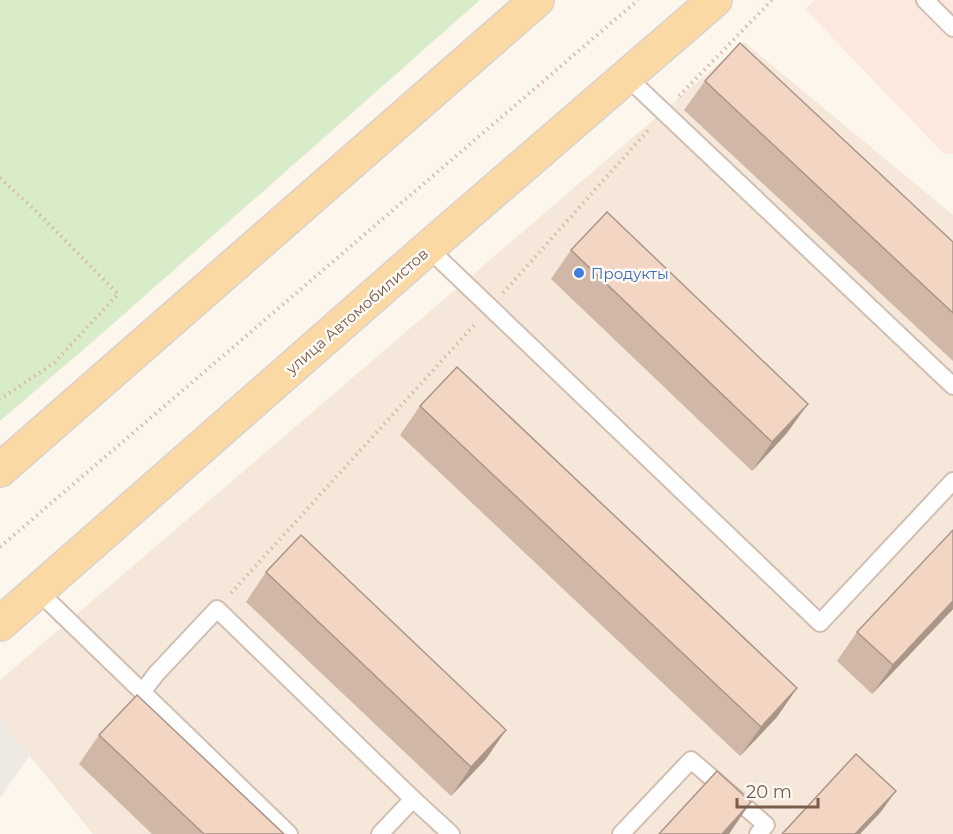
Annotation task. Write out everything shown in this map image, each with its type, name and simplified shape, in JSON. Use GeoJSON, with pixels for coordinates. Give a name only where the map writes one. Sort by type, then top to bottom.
{"type":"FeatureCollection","features":[{"type":"Feature","properties":{"kind":"main road"},"geometry":{"type":"LineString","coordinates":[[0,470],[537,0]]}},
{"type":"Feature","properties":{"kind":"main road","name":"улица Автомобилистов"},"geometry":{"type":"LineString","coordinates":[[0,624],[716,0]]}},
{"type":"Feature","properties":{"kind":"lane"},"geometry":{"type":"LineString","coordinates":[[925,0],[953,28]]}},
{"type":"Feature","properties":{"kind":"lane"},"geometry":{"type":"LineString","coordinates":[[627,77],[953,387]]}},
{"type":"Feature","properties":{"kind":"lane"},"geometry":{"type":"LineString","coordinates":[[429,248],[820,623],[953,481]]}},
{"type":"Feature","properties":{"kind":"lane"},"geometry":{"type":"LineString","coordinates":[[38,591],[290,834]]}},
{"type":"Feature","properties":{"kind":"lane"},"geometry":{"type":"LineString","coordinates":[[143,691],[217,609],[451,834]]}},
{"type":"Feature","properties":{"kind":"lane"},"geometry":{"type":"LineString","coordinates":[[621,834],[691,760],[766,825],[758,834]]}},
{"type":"Feature","properties":{"kind":"lane"},"geometry":{"type":"LineString","coordinates":[[380,834],[413,799]]}},
{"type":"Feature","properties":{"kind":"path"},"geometry":{"type":"LineString","coordinates":[[0,547],[638,0]]}},
{"type":"Feature","properties":{"kind":"path"},"geometry":{"type":"LineString","coordinates":[[0,178],[39,213],[118,294],[54,363],[0,399]]}},
{"type":"Feature","properties":{"kind":"shaded area"},"geometry":{"type":"Polygon","coordinates":[[[815,0],[953,0],[953,154],[943,153],[805,9],[815,0]]]}},
{"type":"Feature","properties":{"kind":"shaded area"},"geometry":{"type":"Polygon","coordinates":[[[744,42],[953,215],[953,834],[93,834],[0,719],[0,680],[744,42]]]}},
{"type":"Feature","properties":{"kind":"shaded area"},"geometry":{"type":"Polygon","coordinates":[[[0,719],[30,755],[0,798],[0,719]]]}},
{"type":"Feature","properties":{"kind":"green space"},"geometry":{"type":"Polygon","coordinates":[[[0,0],[480,0],[0,421],[0,0]]]}},
{"type":"Feature","properties":{"kind":"building"},"geometry":{"type":"Polygon","coordinates":[[[740,43],[953,242],[953,313],[705,81],[740,43]]]}},
{"type":"Feature","properties":{"kind":"building"},"geometry":{"type":"Polygon","coordinates":[[[607,212],[808,404],[772,442],[571,250],[607,212]]]}},
{"type":"Feature","properties":{"kind":"building"},"geometry":{"type":"Polygon","coordinates":[[[457,367],[797,688],[761,727],[420,406],[457,367]]]}},
{"type":"Feature","properties":{"kind":"building"},"geometry":{"type":"Polygon","coordinates":[[[953,530],[953,601],[893,665],[857,632],[953,530]]]}},
{"type":"Feature","properties":{"kind":"building"},"geometry":{"type":"Polygon","coordinates":[[[301,535],[506,730],[471,767],[266,572],[301,535]]]}},
{"type":"Feature","properties":{"kind":"building"},"geometry":{"type":"Polygon","coordinates":[[[137,695],[284,834],[204,834],[99,735],[137,695]]]}},
{"type":"Feature","properties":{"kind":"building"},"geometry":{"type":"Polygon","coordinates":[[[856,754],[896,791],[855,834],[782,834],[856,754]]]}},
{"type":"Feature","properties":{"kind":"building"},"geometry":{"type":"Polygon","coordinates":[[[717,771],[751,802],[722,834],[659,834],[717,771]]]}},
{"type":"Feature","properties":{"kind":"place","name":"Продукты"},"geometry":{"type":"Point","coordinates":[579,273]}}]}
